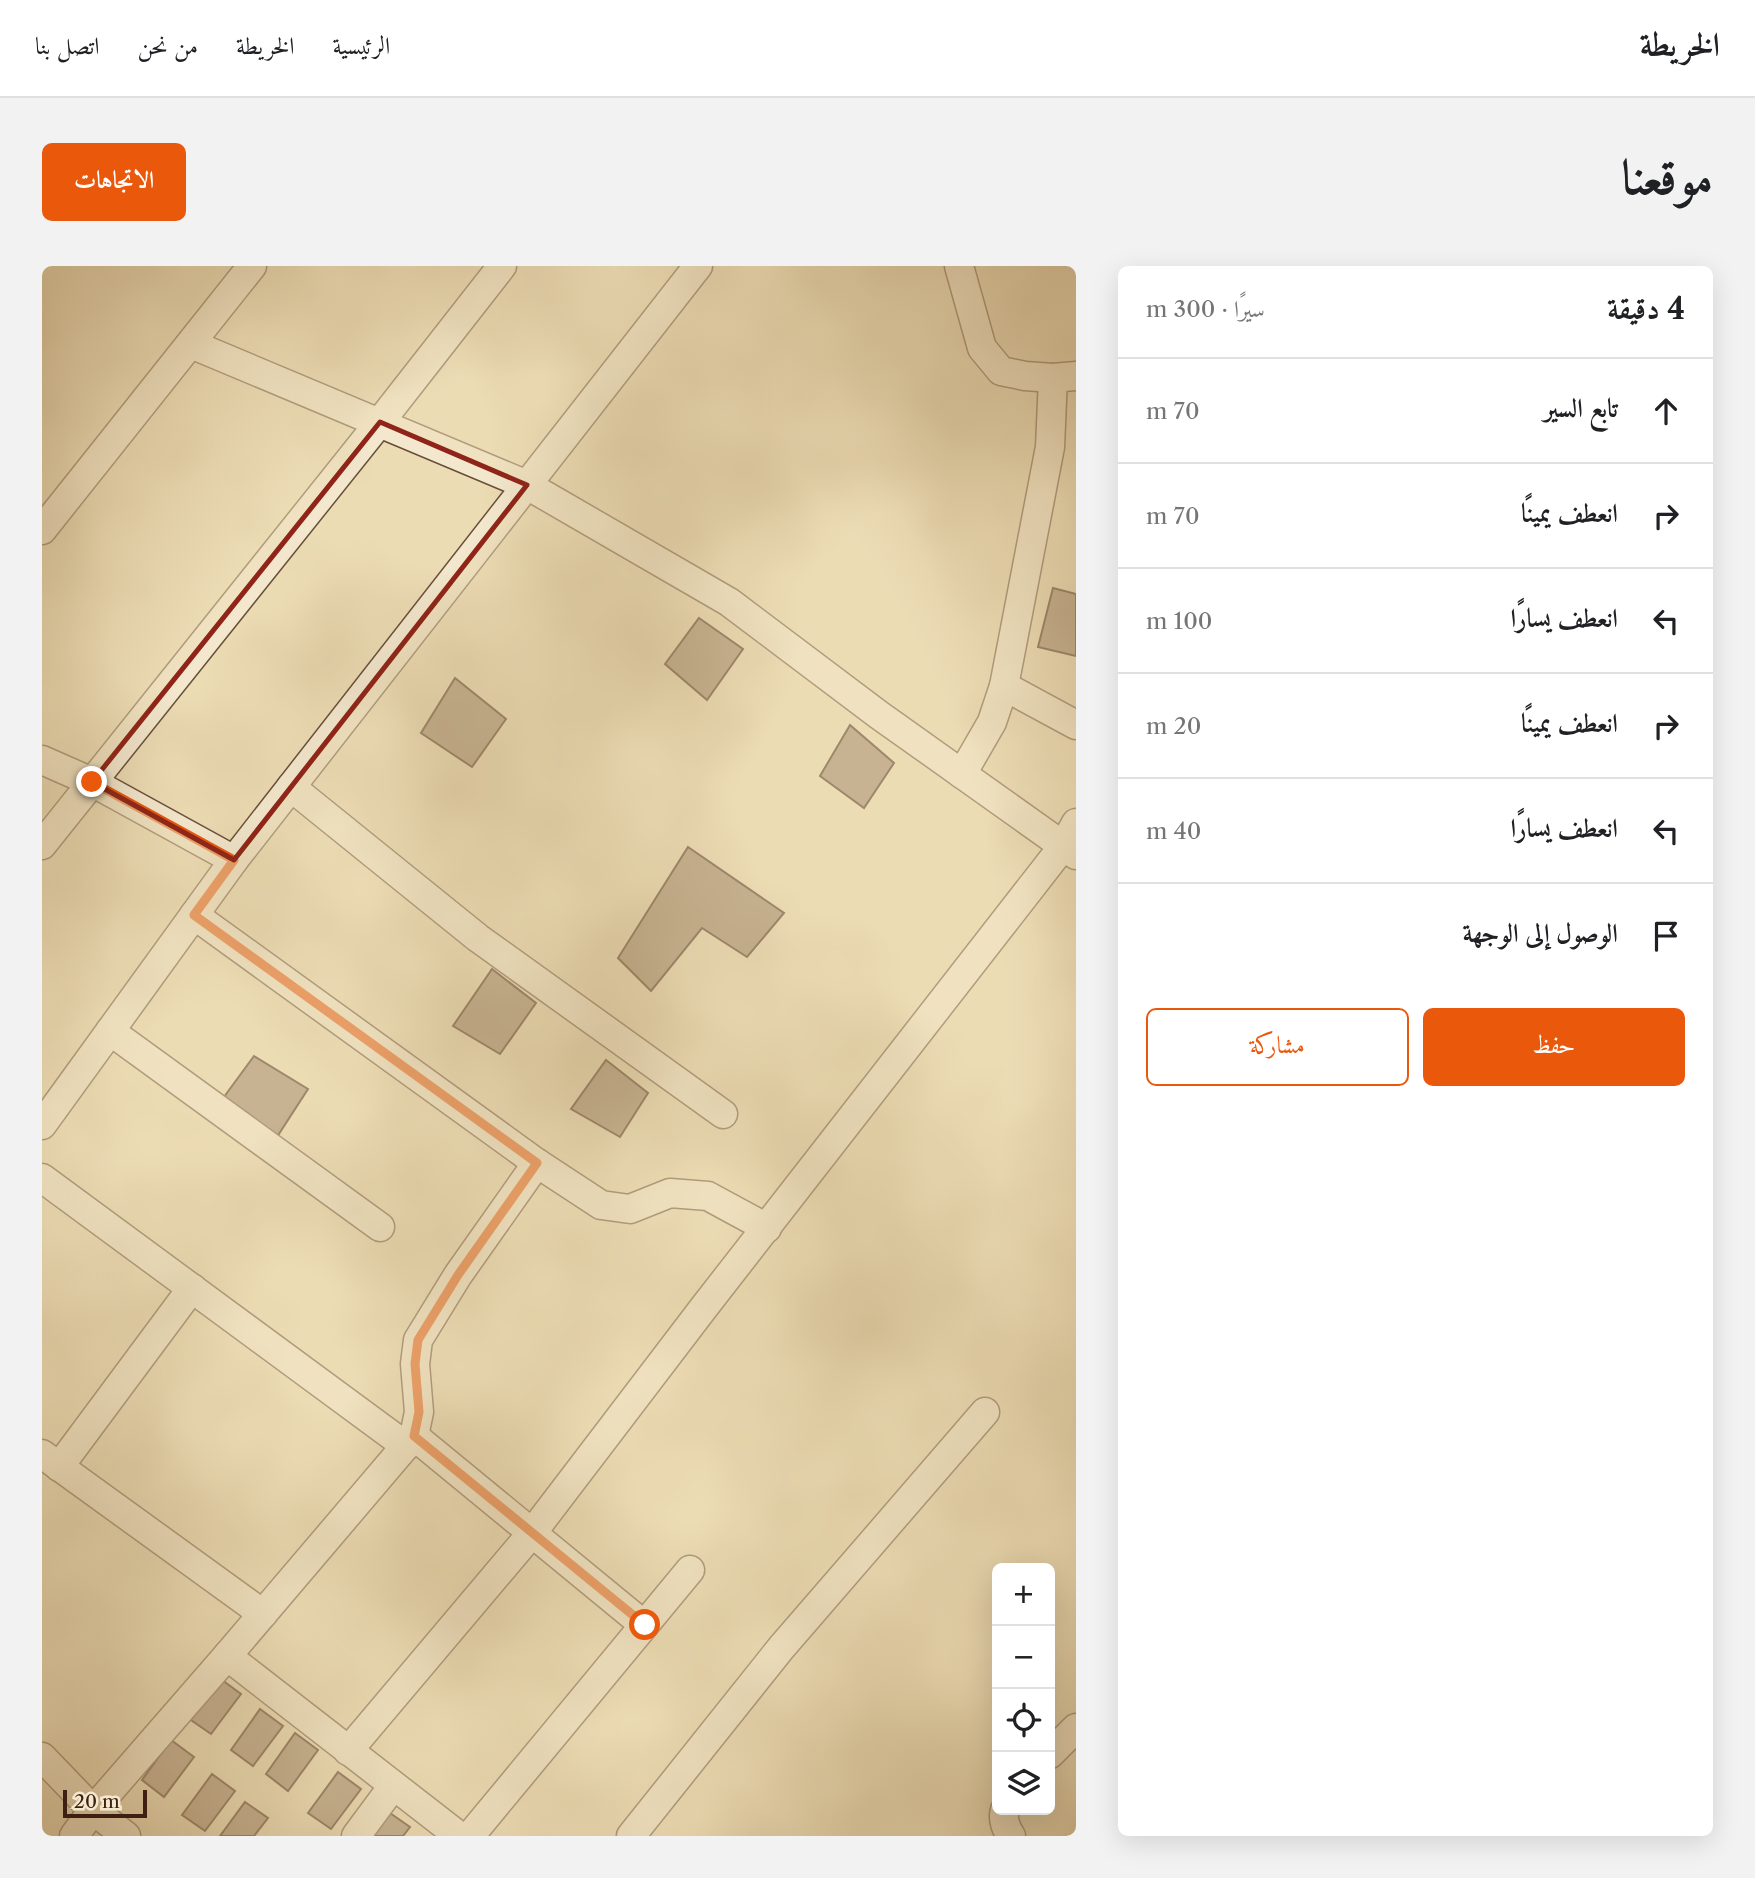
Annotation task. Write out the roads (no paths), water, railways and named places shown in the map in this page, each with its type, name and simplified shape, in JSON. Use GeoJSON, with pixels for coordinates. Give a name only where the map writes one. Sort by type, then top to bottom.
{"type":"FeatureCollection","features":[{"type":"Feature","properties":{"kind":"street"},"geometry":{"type":"LineString","coordinates":[[42,530],[252,266]]}},
{"type":"Feature","properties":{"kind":"street"},"geometry":{"type":"LineString","coordinates":[[42,845],[502,266]]}},
{"type":"Feature","properties":{"kind":"street"},"geometry":{"type":"LineString","coordinates":[[42,1125],[234,860],[698,266]]}},
{"type":"Feature","properties":{"kind":"street"},"geometry":{"type":"LineString","coordinates":[[959,266],[982,348],[1000,371],[1025,376],[1065,377],[1004,686],[992,722],[962,774]]}},
{"type":"Feature","properties":{"kind":"street"},"geometry":{"type":"LineString","coordinates":[[191,344],[527,485],[729,602],[962,774],[1072,841],[767,1227],[532,1533],[348,1751]]}},
{"type":"Feature","properties":{"kind":"street"},"geometry":{"type":"LineString","coordinates":[[1004,686],[1076,725]]}},
{"type":"Feature","properties":{"kind":"street"},"geometry":{"type":"LineString","coordinates":[[42,760],[92,782],[234,860]]}},
{"type":"Feature","properties":{"kind":"street"},"geometry":{"type":"LineString","coordinates":[[290,787],[478,938],[723,1114]]}},
{"type":"Feature","properties":{"kind":"street"},"geometry":{"type":"LineString","coordinates":[[194,915],[537,1163],[601,1205],[629,1209],[670,1193],[708,1196],[767,1227]]}},
{"type":"Feature","properties":{"kind":"street"},"geometry":{"type":"LineString","coordinates":[[110,1031],[380,1227]]}},
{"type":"Feature","properties":{"kind":"street"},"geometry":{"type":"LineString","coordinates":[[74,1836],[93,1810],[410,1441],[419,1412],[415,1364],[418,1340],[458,1275],[537,1163]]}},
{"type":"Feature","properties":{"kind":"street"},"geometry":{"type":"LineString","coordinates":[[42,1178],[192,1288],[410,1441],[532,1533],[645,1625]]}},
{"type":"Feature","properties":{"kind":"street"},"geometry":{"type":"LineString","coordinates":[[192,1288],[51,1461],[263,1614]]}},
{"type":"Feature","properties":{"kind":"street"},"geometry":{"type":"LineString","coordinates":[[631,1836],[781,1648],[985,1412]]}},
{"type":"Feature","properties":{"kind":"street"},"geometry":{"type":"LineString","coordinates":[[470,1836],[690,1570]]}},
{"type":"Feature","properties":{"kind":"street"},"geometry":{"type":"LineString","coordinates":[[227,1656],[459,1836]]}},
{"type":"Feature","properties":{"kind":"street"},"geometry":{"type":"LineString","coordinates":[[1052,1752],[1076,1728]]}},
{"type":"Feature","properties":{"kind":"street"},"geometry":{"type":"LineString","coordinates":[[42,1757],[93,1810],[126,1836]]}},
{"type":"Feature","properties":{"kind":"street"},"geometry":{"type":"LineString","coordinates":[[356,1836],[393,1786]]}},
{"type":"Feature","properties":{"kind":"street"},"geometry":{"type":"LineString","coordinates":[[1003,1815],[1007,1832],[1011,1836]]}}]}
